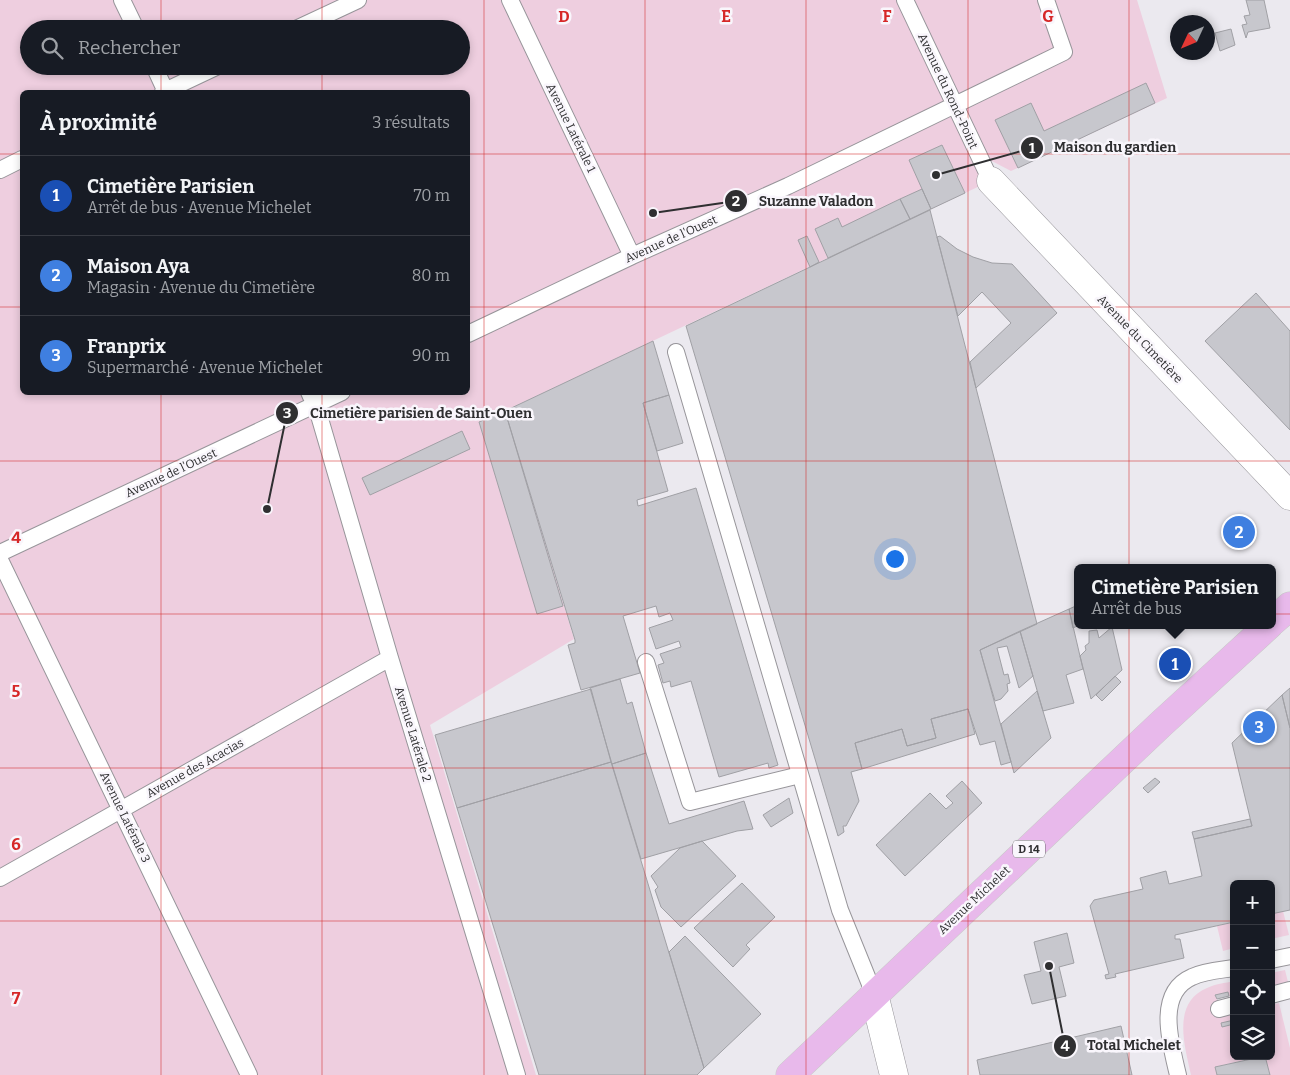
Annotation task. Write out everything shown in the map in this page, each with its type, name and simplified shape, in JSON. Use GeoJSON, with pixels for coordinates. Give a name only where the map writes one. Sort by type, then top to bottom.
{"type":"FeatureCollection","features":[{"type":"Feature","properties":{"kind":"main road"},"geometry":{"type":"LineString","coordinates":[[1276,618],[1290,606]]}},
{"type":"Feature","properties":{"kind":"main road","name":"Avenue Michelet"},"geometry":{"type":"LineString","coordinates":[[790,1075],[874,994],[1265,629]]}},
{"type":"Feature","properties":{"kind":"street","name":"Avenue du Cimetière"},"geometry":{"type":"LineString","coordinates":[[990,181],[1290,496]]}},
{"type":"Feature","properties":{"kind":"street"},"geometry":{"type":"LineString","coordinates":[[874,994],[894,1075]]}},
{"type":"Feature","properties":{"kind":"lane"},"geometry":{"type":"LineString","coordinates":[[122,0],[132,20]]}},
{"type":"Feature","properties":{"kind":"lane"},"geometry":{"type":"LineString","coordinates":[[315,20],[358,0]]}},
{"type":"Feature","properties":{"kind":"lane","name":"Avenue Latérale 1"},"geometry":{"type":"LineString","coordinates":[[510,0],[632,256]]}},
{"type":"Feature","properties":{"kind":"lane","name":"Avenue du Rond-Point"},"geometry":{"type":"LineString","coordinates":[[906,0],[990,181]]}},
{"type":"Feature","properties":{"kind":"lane","name":"Avenue de l'Ouest"},"geometry":{"type":"LineString","coordinates":[[470,333],[632,256],[788,186],[1064,52],[1046,0]]}},
{"type":"Feature","properties":{"kind":"lane"},"geometry":{"type":"LineString","coordinates":[[158,75],[164,90]]}},
{"type":"Feature","properties":{"kind":"lane"},"geometry":{"type":"LineString","coordinates":[[169,90],[200,75]]}},
{"type":"Feature","properties":{"kind":"lane"},"geometry":{"type":"LineString","coordinates":[[0,170],[20,160]]}},
{"type":"Feature","properties":{"kind":"lane"},"geometry":{"type":"LineString","coordinates":[[676,352],[840,910],[874,994]]}},
{"type":"Feature","properties":{"kind":"lane","name":"Avenue de l'Ouest"},"geometry":{"type":"LineString","coordinates":[[0,553],[312,399],[329,395]]}},
{"type":"Feature","properties":{"kind":"lane","name":"Avenue Latérale 2"},"geometry":{"type":"LineString","coordinates":[[312,399],[517,1075]]}},
{"type":"Feature","properties":{"kind":"lane","name":"Avenue Latérale 3"},"geometry":{"type":"LineString","coordinates":[[0,560],[249,1075]]}},
{"type":"Feature","properties":{"kind":"lane","name":"Avenue des Acacias"},"geometry":{"type":"LineString","coordinates":[[0,878],[390,658]]}},
{"type":"Feature","properties":{"kind":"lane"},"geometry":{"type":"LineString","coordinates":[[646,662],[690,802],[800,775]]}},
{"type":"Feature","properties":{"kind":"lane"},"geometry":{"type":"LineString","coordinates":[[1275,959],[1290,956]]}},
{"type":"Feature","properties":{"kind":"lane"},"geometry":{"type":"LineString","coordinates":[[1178,1075],[1172,1052],[1168,1012],[1172,997],[1180,985],[1192,976],[1230,969]]}},
{"type":"Feature","properties":{"kind":"lane"},"geometry":{"type":"LineString","coordinates":[[1275,994],[1290,990]]}},
{"type":"Feature","properties":{"kind":"shaded area"},"geometry":{"type":"Polygon","coordinates":[[[0,0],[1137,0],[1167,98],[1011,171],[988,159],[984,184],[505,411],[574,639],[430,725],[536,1075],[0,1075],[0,0]]]}},
{"type":"Feature","properties":{"kind":"shaded area"},"geometry":{"type":"Polygon","coordinates":[[[1283,911],[1289,935],[1275,938],[1275,913],[1283,911]]]}},
{"type":"Feature","properties":{"kind":"shaded area"},"geometry":{"type":"Polygon","coordinates":[[[1230,923],[1230,949],[1223,951],[1217,926],[1230,923]]]}},
{"type":"Feature","properties":{"kind":"shaded area"},"geometry":{"type":"Polygon","coordinates":[[[1285,970],[1288,982],[1275,985],[1275,972],[1285,970]]]}},
{"type":"Feature","properties":{"kind":"shaded area"},"geometry":{"type":"Polygon","coordinates":[[[1230,982],[1230,996],[1228,992],[1216,995],[1221,1017],[1230,1015],[1230,1022],[1222,1027],[1230,1025],[1230,1060],[1245,1060],[1215,1067],[1217,1075],[1191,1075],[1183,1027],[1188,1004],[1196,995],[1207,988],[1230,982]]]}},
{"type":"Feature","properties":{"kind":"shaded area"},"geometry":{"type":"Polygon","coordinates":[[[1279,1003],[1290,1048],[1290,1075],[1270,1075],[1266,1060],[1275,1060],[1275,1004],[1279,1003]]]}},
{"type":"Feature","properties":{"kind":"building"},"geometry":{"type":"Polygon","coordinates":[[[1246,0],[1264,0],[1270,28],[1248,32],[1246,38],[1242,25],[1247,24],[1244,16],[1250,15],[1246,0]]]}},
{"type":"Feature","properties":{"kind":"building"},"geometry":{"type":"Polygon","coordinates":[[[1231,29],[1235,45],[1220,51],[1215,33],[1231,29]]]}},
{"type":"Feature","properties":{"kind":"building"},"geometry":{"type":"Polygon","coordinates":[[[1146,83],[1155,103],[1018,168],[995,120],[1031,103],[1044,131],[1146,83]]]}},
{"type":"Feature","properties":{"kind":"building"},"geometry":{"type":"Polygon","coordinates":[[[942,145],[965,193],[931,209],[909,160],[942,145]]]}},
{"type":"Feature","properties":{"kind":"building"},"geometry":{"type":"Polygon","coordinates":[[[922,189],[931,209],[910,219],[900,199],[922,189]]]}},
{"type":"Feature","properties":{"kind":"building"},"geometry":{"type":"Polygon","coordinates":[[[900,199],[910,219],[828,258],[815,229],[838,218],[842,227],[900,199]]]}},
{"type":"Feature","properties":{"kind":"building"},"geometry":{"type":"Polygon","coordinates":[[[930,210],[1037,624],[980,650],[1011,762],[1001,765],[995,741],[980,745],[968,709],[931,719],[936,738],[907,746],[902,729],[855,743],[862,769],[851,772],[859,801],[846,826],[843,826],[844,832],[838,836],[686,326],[930,210]]]}},
{"type":"Feature","properties":{"kind":"building"},"geometry":{"type":"Polygon","coordinates":[[[807,236],[819,262],[810,267],[798,240],[807,236]]]}},
{"type":"Feature","properties":{"kind":"building"},"geometry":{"type":"Polygon","coordinates":[[[940,236],[957,249],[973,257],[992,263],[1012,264],[1057,313],[976,388],[970,362],[1011,323],[982,292],[958,316],[937,237],[940,236]]]}},
{"type":"Feature","properties":{"kind":"building"},"geometry":{"type":"Polygon","coordinates":[[[1256,293],[1290,331],[1290,430],[1205,341],[1256,293]]]}},
{"type":"Feature","properties":{"kind":"building"},"geometry":{"type":"Polygon","coordinates":[[[653,341],[669,395],[643,403],[668,491],[637,500],[638,506],[696,488],[778,765],[769,768],[768,763],[719,777],[691,681],[671,687],[670,681],[663,683],[658,665],[664,663],[660,654],[681,647],[679,641],[656,649],[649,628],[673,620],[670,613],[659,617],[656,606],[623,616],[640,673],[581,690],[568,645],[575,643],[575,640],[505,411],[653,341]]]}},
{"type":"Feature","properties":{"kind":"building"},"geometry":{"type":"Polygon","coordinates":[[[669,395],[683,443],[657,451],[643,403],[669,395]]]}},
{"type":"Feature","properties":{"kind":"building"},"geometry":{"type":"Polygon","coordinates":[[[505,411],[563,606],[537,614],[479,422],[505,411]]]}},
{"type":"Feature","properties":{"kind":"building"},"geometry":{"type":"Polygon","coordinates":[[[462,431],[470,449],[370,495],[362,478],[462,431]]]}},
{"type":"Feature","properties":{"kind":"building"},"geometry":{"type":"Polygon","coordinates":[[[1074,607],[1073,628],[1069,609],[1074,607]]]}},
{"type":"Feature","properties":{"kind":"building"},"geometry":{"type":"Polygon","coordinates":[[[1069,609],[1083,669],[1066,675],[1074,703],[1043,711],[1020,631],[1069,609]]]}},
{"type":"Feature","properties":{"kind":"building"},"geometry":{"type":"Polygon","coordinates":[[[1110,629],[1112,629],[1122,670],[1091,699],[1080,656],[1086,650],[1085,646],[1089,643],[1089,631],[1097,630],[1099,638],[1110,629]]]}},
{"type":"Feature","properties":{"kind":"building"},"geometry":{"type":"Polygon","coordinates":[[[1020,631],[1033,676],[1019,688],[1007,646],[997,648],[1004,675],[1008,674],[1010,683],[1007,684],[1008,691],[1001,699],[995,701],[980,650],[1020,631]]]}},
{"type":"Feature","properties":{"kind":"building"},"geometry":{"type":"Polygon","coordinates":[[[1115,676],[1121,682],[1102,701],[1096,695],[1115,676]]]}},
{"type":"Feature","properties":{"kind":"building"},"geometry":{"type":"Polygon","coordinates":[[[620,679],[627,704],[632,702],[646,753],[612,764],[590,688],[620,679]]]}},
{"type":"Feature","properties":{"kind":"building"},"geometry":{"type":"Polygon","coordinates":[[[1290,688],[1290,728],[1282,695],[1290,688]]]}},
{"type":"Feature","properties":{"kind":"building"},"geometry":{"type":"Polygon","coordinates":[[[591,689],[611,762],[457,808],[435,735],[591,689]]]}},
{"type":"Feature","properties":{"kind":"building"},"geometry":{"type":"Polygon","coordinates":[[[1037,691],[1051,738],[1014,773],[1001,724],[1037,691]]]}},
{"type":"Feature","properties":{"kind":"building"},"geometry":{"type":"Polygon","coordinates":[[[1282,695],[1290,728],[1290,910],[1275,913],[1275,880],[1230,880],[1230,923],[1175,935],[1175,939],[1180,939],[1184,958],[1115,974],[1116,977],[1106,979],[1105,975],[1109,974],[1090,906],[1094,900],[1143,889],[1140,878],[1166,871],[1169,884],[1202,876],[1194,839],[1252,826],[1232,743],[1282,695]]]}},
{"type":"Feature","properties":{"kind":"building"},"geometry":{"type":"Polygon","coordinates":[[[968,709],[975,734],[862,769],[855,743],[902,729],[907,746],[936,738],[931,719],[968,709]]]}},
{"type":"Feature","properties":{"kind":"building"},"geometry":{"type":"Polygon","coordinates":[[[646,753],[669,824],[744,801],[753,829],[737,831],[641,859],[612,764],[646,753]]]}},
{"type":"Feature","properties":{"kind":"building"},"geometry":{"type":"Polygon","coordinates":[[[611,762],[704,1068],[697,1075],[539,1075],[457,808],[611,762]]]}},
{"type":"Feature","properties":{"kind":"building"},"geometry":{"type":"Polygon","coordinates":[[[1155,778],[1160,782],[1148,793],[1143,788],[1155,778]]]}},
{"type":"Feature","properties":{"kind":"building"},"geometry":{"type":"Polygon","coordinates":[[[962,781],[982,803],[905,876],[876,845],[930,793],[946,809],[953,803],[946,796],[962,781]]]}},
{"type":"Feature","properties":{"kind":"building"},"geometry":{"type":"Polygon","coordinates":[[[789,798],[793,813],[771,827],[763,815],[789,798]]]}},
{"type":"Feature","properties":{"kind":"building"},"geometry":{"type":"Polygon","coordinates":[[[1250,819],[1252,826],[1194,839],[1192,832],[1250,819]]]}},
{"type":"Feature","properties":{"kind":"building"},"geometry":{"type":"Polygon","coordinates":[[[702,841],[736,876],[681,927],[661,907],[655,890],[658,887],[651,876],[680,848],[702,841]]]}},
{"type":"Feature","properties":{"kind":"building"},"geometry":{"type":"Polygon","coordinates":[[[742,883],[775,917],[746,945],[750,949],[733,967],[694,928],[742,883]]]}},
{"type":"Feature","properties":{"kind":"building"},"geometry":{"type":"Polygon","coordinates":[[[1067,933],[1074,963],[1059,967],[1066,996],[1032,1004],[1024,975],[1041,971],[1034,942],[1067,933]]]}},
{"type":"Feature","properties":{"kind":"building"},"geometry":{"type":"Polygon","coordinates":[[[685,936],[761,1014],[704,1068],[669,952],[685,936]]]}},
{"type":"Feature","properties":{"kind":"building"},"geometry":{"type":"Polygon","coordinates":[[[1228,992],[1229,996],[1217,999],[1215,995],[1228,992]]]}},
{"type":"Feature","properties":{"kind":"building"},"geometry":{"type":"Polygon","coordinates":[[[1230,1021],[1230,1025],[1222,1027],[1221,1023],[1230,1021]]]}},
{"type":"Feature","properties":{"kind":"building"},"geometry":{"type":"Polygon","coordinates":[[[1121,1026],[1132,1075],[980,1075],[977,1060],[1121,1026]]]}},
{"type":"Feature","properties":{"kind":"building"},"geometry":{"type":"Polygon","coordinates":[[[1247,1060],[1266,1060],[1270,1075],[1217,1075],[1215,1067],[1247,1060]]]}},
{"type":"Feature","properties":{"kind":"place","name":"Maison du gardien"},"geometry":{"type":"Point","coordinates":[936,175]}},
{"type":"Feature","properties":{"kind":"place","name":"Suzanne Valadon"},"geometry":{"type":"Point","coordinates":[653,213]}},
{"type":"Feature","properties":{"kind":"place","name":"Cimetière parisien de Saint-Ouen"},"geometry":{"type":"Point","coordinates":[267,509]}},
{"type":"Feature","properties":{"kind":"place","name":"Maison Aya"},"geometry":{"type":"Point","coordinates":[1239,532]}},
{"type":"Feature","properties":{"kind":"place","name":"Cimetière Parisien"},"geometry":{"type":"Point","coordinates":[1175,664]}},
{"type":"Feature","properties":{"kind":"place","name":"Franprix"},"geometry":{"type":"Point","coordinates":[1259,727]}},
{"type":"Feature","properties":{"kind":"place","name":"Total Michelet"},"geometry":{"type":"Point","coordinates":[1049,966]}}]}
